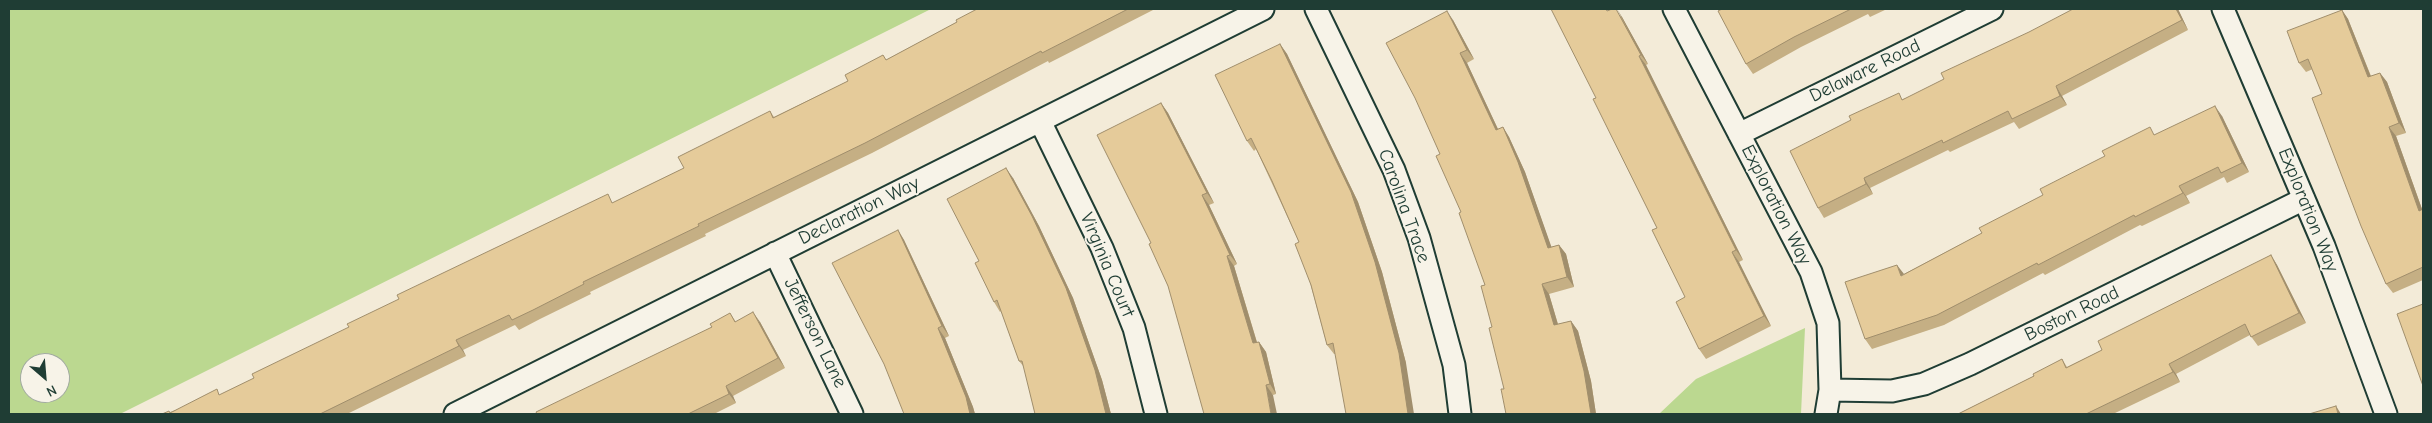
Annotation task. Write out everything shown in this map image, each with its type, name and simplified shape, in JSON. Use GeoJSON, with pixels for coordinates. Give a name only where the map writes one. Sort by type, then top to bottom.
{"type":"FeatureCollection","features":[{"type":"Feature","properties":{"kind":"street","name":"Declaration Way"},"geometry":{"type":"LineString","coordinates":[[455,414],[1264,9]]}},
{"type":"Feature","properties":{"kind":"street","name":"Carolina Trace"},"geometry":{"type":"LineString","coordinates":[[1316,9],[1394,170],[1419,238],[1454,365],[1460,414]]}},
{"type":"Feature","properties":{"kind":"street","name":"Exploration Way"},"geometry":{"type":"LineString","coordinates":[[1674,9],[1811,272],[1828,323],[1830,390],[1826,414]]}},
{"type":"Feature","properties":{"kind":"street","name":"Delaware Road"},"geometry":{"type":"LineString","coordinates":[[1739,134],[1992,9]]}},
{"type":"Feature","properties":{"kind":"street","name":"Exploration Way"},"geometry":{"type":"LineString","coordinates":[[2223,9],[2304,200],[2386,414]]}},
{"type":"Feature","properties":{"kind":"street","name":"Virginia Court"},"geometry":{"type":"LineString","coordinates":[[1040,121],[1102,248],[1134,328],[1156,414]]}},
{"type":"Feature","properties":{"kind":"street","name":"Boston Road"},"geometry":{"type":"LineString","coordinates":[[1830,390],[1892,391],[1924,384],[1970,364],[2304,200]]}},
{"type":"Feature","properties":{"kind":"street","name":"Jefferson Lane"},"geometry":{"type":"LineString","coordinates":[[775,253],[852,414]]}},
{"type":"Feature","properties":{"kind":"green space"},"geometry":{"type":"Polygon","coordinates":[[[9,9],[931,9],[120,414],[9,414],[9,9]]]}},
{"type":"Feature","properties":{"kind":"green space"},"geometry":{"type":"Polygon","coordinates":[[[1805,328],[1801,414],[1659,414],[1696,379],[1805,328]]]}},
{"type":"Feature","properties":{"kind":"building"},"geometry":{"type":"Polygon","coordinates":[[[977,9],[1128,9],[1042,53],[1041,51],[865,143],[583,282],[584,284],[533,310],[512,320],[509,315],[456,340],[459,346],[320,414],[162,414],[169,411],[170,413],[217,389],[219,395],[254,378],[252,374],[349,327],[347,324],[399,299],[397,295],[608,194],[612,203],[684,168],[678,157],[770,111],[773,118],[848,81],[845,75],[883,55],[886,60],[957,22],[956,20],[977,9]]]}},
{"type":"Feature","properties":{"kind":"building"},"geometry":{"type":"Polygon","coordinates":[[[1551,9],[1606,9],[1607,11],[1616,9],[1641,55],[1639,56],[1736,250],[1732,252],[1764,316],[1699,349],[1676,302],[1685,297],[1652,230],[1657,228],[1593,99],[1596,98],[1551,9]]]}},
{"type":"Feature","properties":{"kind":"building"},"geometry":{"type":"Polygon","coordinates":[[[1722,9],[1851,9],[1794,37],[1746,64],[1718,11],[1722,9]]]}},
{"type":"Feature","properties":{"kind":"building"},"geometry":{"type":"Polygon","coordinates":[[[2073,9],[2176,9],[2182,20],[2056,86],[2060,96],[2012,119],[2008,111],[1943,143],[1942,140],[1864,178],[1866,184],[1818,208],[1790,151],[1851,120],[1849,116],[1899,93],[1902,100],[1944,79],[1941,73],[2073,9]]]}},
{"type":"Feature","properties":{"kind":"building"},"geometry":{"type":"Polygon","coordinates":[[[2342,10],[2368,77],[2380,73],[2399,123],[2389,127],[2419,211],[2423,209],[2423,267],[2386,284],[2361,226],[2312,98],[2322,94],[2308,59],[2299,63],[2287,31],[2342,10]]]}},
{"type":"Feature","properties":{"kind":"building"},"geometry":{"type":"Polygon","coordinates":[[[1447,11],[1467,50],[1460,53],[1496,130],[1503,127],[1518,162],[1548,248],[1559,245],[1567,277],[1542,284],[1554,325],[1571,321],[1584,371],[1591,414],[1506,414],[1501,389],[1504,389],[1489,328],[1492,327],[1481,286],[1485,285],[1459,213],[1461,212],[1436,156],[1440,154],[1415,98],[1386,43],[1447,11]]]}},
{"type":"Feature","properties":{"kind":"building"},"geometry":{"type":"Polygon","coordinates":[[[1280,44],[1351,192],[1375,262],[1399,353],[1408,414],[1346,414],[1333,343],[1327,345],[1311,285],[1295,244],[1299,242],[1251,138],[1247,141],[1215,75],[1280,44]]]}},
{"type":"Feature","properties":{"kind":"building"},"geometry":{"type":"Polygon","coordinates":[[[1161,103],[1207,193],[1202,195],[1230,255],[1227,256],[1253,343],[1259,342],[1270,384],[1266,385],[1271,414],[1204,414],[1168,286],[1149,244],[1151,243],[1097,135],[1161,103]]]}},
{"type":"Feature","properties":{"kind":"building"},"geometry":{"type":"Polygon","coordinates":[[[2215,106],[2242,163],[2221,173],[2218,167],[2179,186],[2183,193],[2135,217],[2134,215],[2038,265],[2037,263],[1937,315],[1865,339],[1845,282],[1897,265],[1901,276],[1982,233],[1979,228],[2043,195],[2040,189],[2105,156],[2102,151],[2150,127],[2154,135],[2215,106]]]}},
{"type":"Feature","properties":{"kind":"building"},"geometry":{"type":"Polygon","coordinates":[[[1006,168],[1032,216],[1066,288],[1095,370],[1106,414],[1035,414],[1022,361],[1019,361],[997,300],[994,302],[975,263],[979,261],[947,199],[1006,168]]]}},
{"type":"Feature","properties":{"kind":"building"},"geometry":{"type":"Polygon","coordinates":[[[898,230],[942,326],[938,328],[966,397],[970,414],[904,414],[884,364],[832,263],[898,230]]]}},
{"type":"Feature","properties":{"kind":"building"},"geometry":{"type":"Polygon","coordinates":[[[2271,255],[2299,313],[2251,337],[2245,324],[2169,364],[2173,372],[2086,414],[1958,414],[2034,376],[2033,374],[2062,359],[2066,368],[2102,350],[2098,341],[2271,255]]]}},
{"type":"Feature","properties":{"kind":"building"},"geometry":{"type":"Polygon","coordinates":[[[2423,304],[2423,386],[2397,314],[2423,304]]]}},
{"type":"Feature","properties":{"kind":"building"},"geometry":{"type":"Polygon","coordinates":[[[753,312],[778,358],[726,386],[729,394],[688,414],[537,414],[536,412],[712,327],[710,324],[730,313],[735,322],[753,312]]]}},
{"type":"Feature","properties":{"kind":"building"},"geometry":{"type":"Polygon","coordinates":[[[2336,406],[2338,414],[2309,414],[2336,406]]]}}]}
